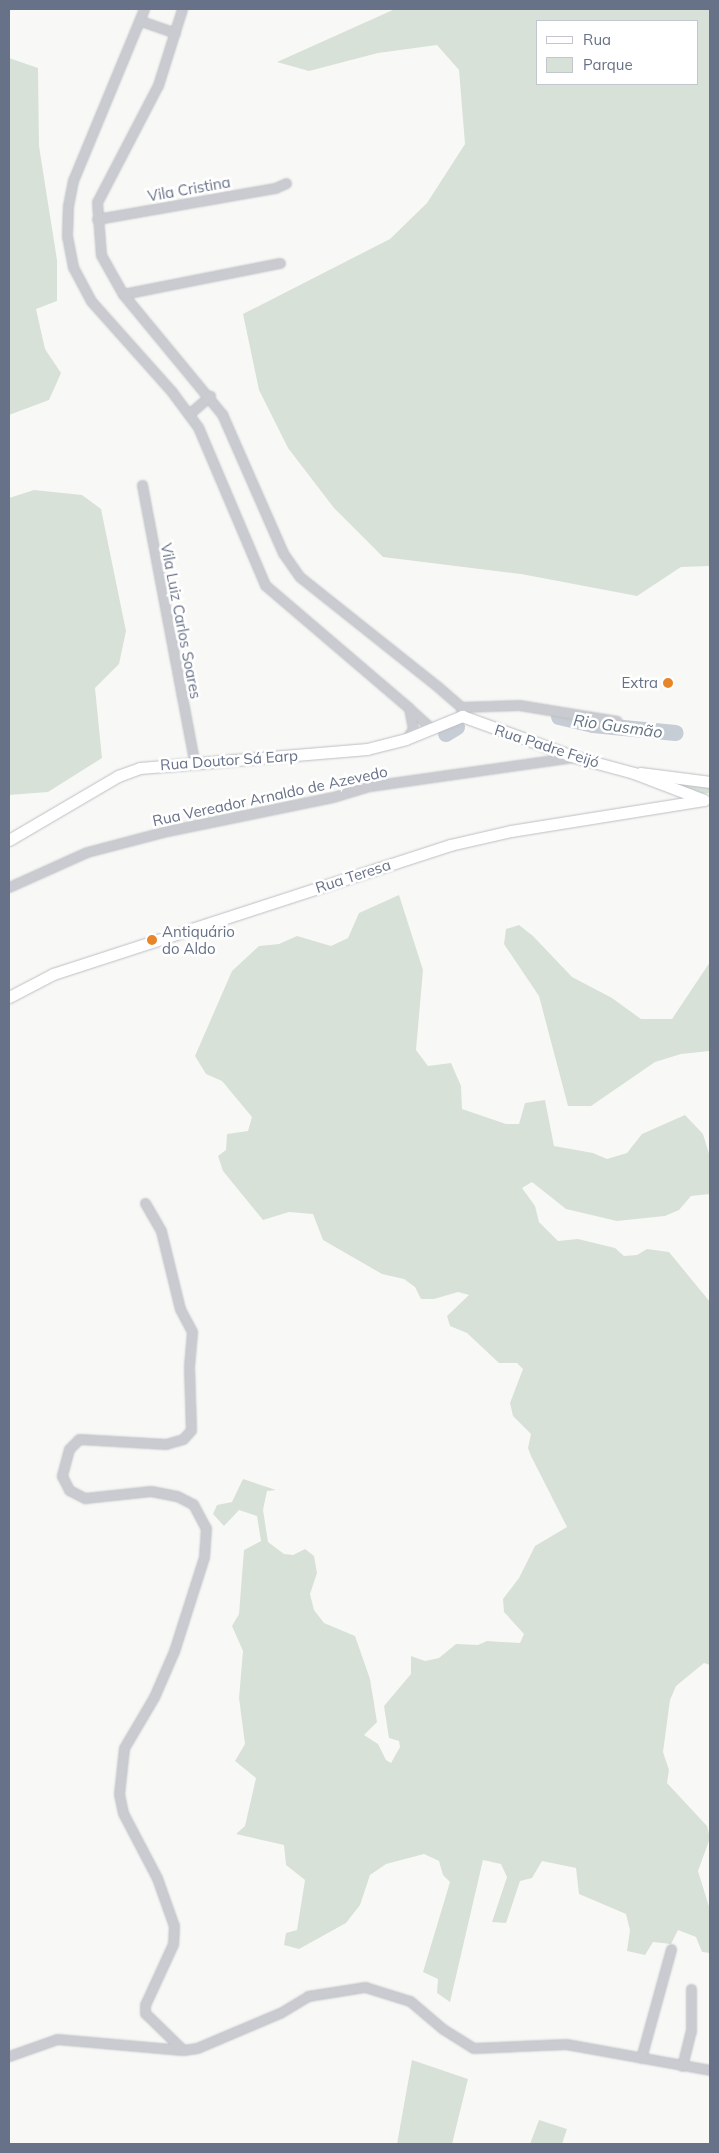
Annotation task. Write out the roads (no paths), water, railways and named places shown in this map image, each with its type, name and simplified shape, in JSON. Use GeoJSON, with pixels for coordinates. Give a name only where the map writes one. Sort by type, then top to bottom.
{"type":"FeatureCollection","features":[{"type":"Feature","properties":{"kind":"main road","name":"Rua Doutor Sá Earp"},"geometry":{"type":"LineString","coordinates":[[9,840],[118,776],[140,768],[194,761],[262,759],[338,752],[406,739],[432,729],[461,711]]}},
{"type":"Feature","properties":{"kind":"main road","name":"Rua Padre Feijó"},"geometry":{"type":"LineString","coordinates":[[461,711],[575,757],[634,773],[707,799]]}},
{"type":"Feature","properties":{"kind":"main road","name":"Rua Padre Feijó"},"geometry":{"type":"LineString","coordinates":[[634,773],[710,782]]}},
{"type":"Feature","properties":{"kind":"main road","name":"Rua Teresa"},"geometry":{"type":"LineString","coordinates":[[9,997],[53,974],[450,845],[511,831],[707,799]]}},
{"type":"Feature","properties":{"kind":"street"},"geometry":{"type":"LineString","coordinates":[[144,9],[142,21],[73,180],[68,205],[67,236],[73,267],[91,301],[189,414],[204,440],[265,585],[432,729]]}},
{"type":"Feature","properties":{"kind":"street"},"geometry":{"type":"LineString","coordinates":[[182,9],[158,85],[97,202],[100,255],[124,294],[210,396],[234,440],[283,553],[300,577],[461,711],[512,705],[617,721]]}},
{"type":"Feature","properties":{"kind":"street"},"geometry":{"type":"LineString","coordinates":[[142,21],[175,34]]}},
{"type":"Feature","properties":{"kind":"street","name":"Vila Cristina"},"geometry":{"type":"LineString","coordinates":[[97,219],[275,188],[286,183]]}},
{"type":"Feature","properties":{"kind":"street"},"geometry":{"type":"LineString","coordinates":[[124,294],[280,263]]}},
{"type":"Feature","properties":{"kind":"street"},"geometry":{"type":"LineString","coordinates":[[189,414],[210,396]]}},
{"type":"Feature","properties":{"kind":"street","name":"Vila Luiz Carlos Soares"},"geometry":{"type":"LineString","coordinates":[[142,486],[194,761]]}},
{"type":"Feature","properties":{"kind":"street"},"geometry":{"type":"LineString","coordinates":[[406,739],[413,729],[409,708]]}},
{"type":"Feature","properties":{"kind":"street","name":"Rua Vereador Arnaldo de Azevedo"},"geometry":{"type":"LineString","coordinates":[[9,886],[87,852],[167,831],[333,797],[370,786],[575,757]]}},
{"type":"Feature","properties":{"kind":"street"},"geometry":{"type":"LineString","coordinates":[[145,1203],[161,1231],[180,1309],[192,1332],[189,1367],[191,1430],[183,1439],[166,1444],[79,1439],[69,1449],[62,1476],[69,1490],[86,1498],[151,1491],[177,1496],[193,1504],[206,1528],[204,1557],[174,1651],[154,1697],[124,1748],[119,1794],[123,1813],[157,1878],[174,1926],[173,1944],[144,2009],[148,2017],[182,2049]]}},
{"type":"Feature","properties":{"kind":"street"},"geometry":{"type":"LineString","coordinates":[[642,2058],[671,1949]]}},
{"type":"Feature","properties":{"kind":"street"},"geometry":{"type":"LineString","coordinates":[[9,2056],[57,2039],[182,2049],[210,2045],[280,2013],[308,1996],[365,1987],[410,2001],[443,2029],[474,2048],[566,2044],[710,2070]]}},
{"type":"Feature","properties":{"kind":"street"},"geometry":{"type":"LineString","coordinates":[[682,2066],[691,2031],[690,1989]]}},
{"type":"Feature","properties":{"kind":"waterway","name":"Rio Gusmão"},"geometry":{"type":"LineString","coordinates":[[559,717],[593,725],[676,733]]}},
{"type":"Feature","properties":{"kind":"waterway"},"geometry":{"type":"LineString","coordinates":[[446,734],[457,727]]}},
{"type":"Feature","properties":{"kind":"place","name":"Extra"},"geometry":{"type":"Point","coordinates":[668,683]}},
{"type":"Feature","properties":{"kind":"place","name":"Antiquário do Aldo"},"geometry":{"type":"Point","coordinates":[152,940]}}]}
